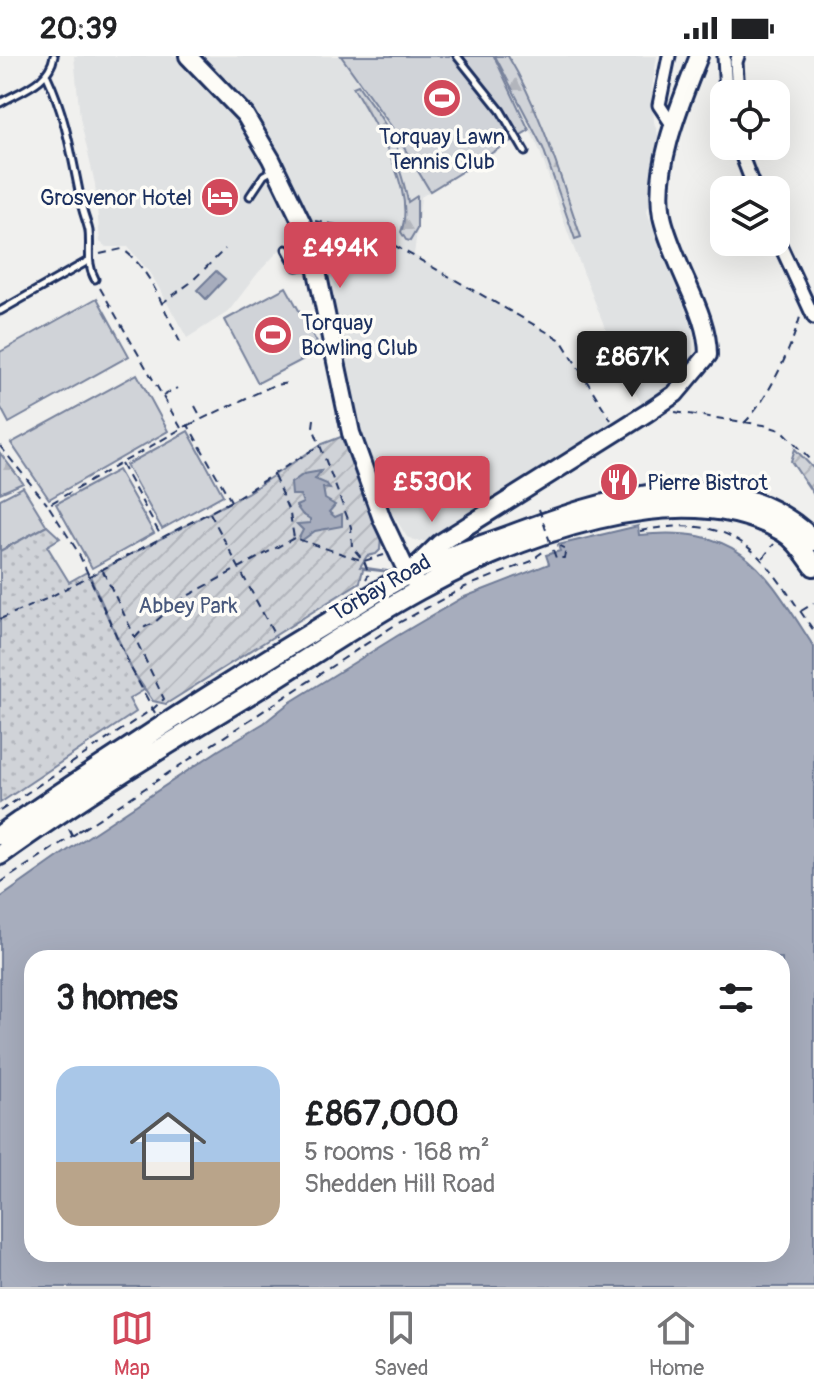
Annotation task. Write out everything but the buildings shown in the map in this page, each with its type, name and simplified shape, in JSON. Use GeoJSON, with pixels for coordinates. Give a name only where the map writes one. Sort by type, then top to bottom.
{"type":"FeatureCollection","features":[{"type":"Feature","properties":{"kind":"main road","name":"Torbay Road"},"geometry":{"type":"LineString","coordinates":[[0,835],[163,725],[408,574],[571,512],[622,498],[709,493],[759,503],[780,513],[814,541]]}},
{"type":"Feature","properties":{"kind":"main road","name":"Torbay Road"},"geometry":{"type":"LineString","coordinates":[[0,855],[175,738],[421,589],[476,562],[582,522],[726,510],[755,518],[783,532],[814,566]]}},
{"type":"Feature","properties":{"kind":"street"},"geometry":{"type":"LineString","coordinates":[[188,56],[245,115],[276,168],[302,223],[315,264],[351,433],[382,519],[408,574],[421,589]]}},
{"type":"Feature","properties":{"kind":"street"},"geometry":{"type":"LineString","coordinates":[[669,56],[659,105],[673,126]]}},
{"type":"Feature","properties":{"kind":"street"},"geometry":{"type":"LineString","coordinates":[[408,574],[440,543],[675,394],[708,355],[704,326],[662,215],[661,188],[673,126],[699,56]]}},
{"type":"Feature","properties":{"kind":"street"},"geometry":{"type":"LineString","coordinates":[[724,56],[725,80]]}},
{"type":"Feature","properties":{"kind":"street"},"geometry":{"type":"LineString","coordinates":[[737,80],[738,56]]}},
{"type":"Feature","properties":{"kind":"street"},"geometry":{"type":"LineString","coordinates":[[785,256],[812,313]]}},
{"type":"Feature","properties":{"kind":"lane"},"geometry":{"type":"LineString","coordinates":[[0,103],[47,76],[54,56]]}},
{"type":"Feature","properties":{"kind":"lane"},"geometry":{"type":"LineString","coordinates":[[457,56],[501,111],[525,152]]}},
{"type":"Feature","properties":{"kind":"lane"},"geometry":{"type":"LineString","coordinates":[[47,76],[60,102],[68,134],[89,231],[90,271],[95,279]]}},
{"type":"Feature","properties":{"kind":"lane"},"geometry":{"type":"LineString","coordinates":[[250,196],[264,175],[276,168]]}},
{"type":"Feature","properties":{"kind":"lane"},"geometry":{"type":"LineString","coordinates":[[286,249],[296,267],[315,264]]}},
{"type":"Feature","properties":{"kind":"lane"},"geometry":{"type":"LineString","coordinates":[[0,311],[89,261]]}},
{"type":"Feature","properties":{"kind":"path"},"geometry":{"type":"LineString","coordinates":[[302,223],[315,221],[369,231],[561,340],[617,432]]}},
{"type":"Feature","properties":{"kind":"path"},"geometry":{"type":"LineString","coordinates":[[90,271],[94,265],[93,259],[103,251],[122,249],[134,257],[180,342]]}},
{"type":"Feature","properties":{"kind":"path"},"geometry":{"type":"LineString","coordinates":[[160,305],[190,283],[225,249]]}},
{"type":"Feature","properties":{"kind":"path"},"geometry":{"type":"LineString","coordinates":[[95,279],[182,429]]}},
{"type":"Feature","properties":{"kind":"path"},"geometry":{"type":"LineString","coordinates":[[744,423],[756,411],[774,379],[801,313],[812,313]]}},
{"type":"Feature","properties":{"kind":"path"},"geometry":{"type":"LineString","coordinates":[[48,505],[188,425],[274,385],[290,383]]}},
{"type":"Feature","properties":{"kind":"path"},"geometry":{"type":"LineString","coordinates":[[162,396],[177,388]]}},
{"type":"Feature","properties":{"kind":"path"},"geometry":{"type":"LineString","coordinates":[[195,406],[203,420]]}},
{"type":"Feature","properties":{"kind":"path"},"geometry":{"type":"LineString","coordinates":[[671,411],[764,425],[783,431],[814,463]]}},
{"type":"Feature","properties":{"kind":"path"},"geometry":{"type":"LineString","coordinates":[[314,419],[313,427],[351,527],[352,547],[364,561]]}},
{"type":"Feature","properties":{"kind":"path"},"geometry":{"type":"LineString","coordinates":[[188,425],[231,501]]}},
{"type":"Feature","properties":{"kind":"path"},"geometry":{"type":"LineString","coordinates":[[2,618],[102,570],[231,501],[320,445]]}},
{"type":"Feature","properties":{"kind":"path"},"geometry":{"type":"LineString","coordinates":[[0,446],[48,505],[90,576],[132,670],[163,725]]}},
{"type":"Feature","properties":{"kind":"path"},"geometry":{"type":"LineString","coordinates":[[121,463],[161,537]]}},
{"type":"Feature","properties":{"kind":"path"},"geometry":{"type":"LineString","coordinates":[[274,476],[290,514],[294,538]]}},
{"type":"Feature","properties":{"kind":"path"},"geometry":{"type":"LineString","coordinates":[[539,509],[555,557],[562,559],[567,552],[559,546],[569,541]]}},
{"type":"Feature","properties":{"kind":"path"},"geometry":{"type":"LineString","coordinates":[[209,512],[276,639]]}},
{"type":"Feature","properties":{"kind":"path"},"geometry":{"type":"LineString","coordinates":[[668,515],[708,525],[742,541],[762,559],[814,631]]}},
{"type":"Feature","properties":{"kind":"path"},"geometry":{"type":"LineString","coordinates":[[640,531],[679,527],[723,532]]}},
{"type":"Feature","properties":{"kind":"path"},"geometry":{"type":"LineString","coordinates":[[762,559],[783,532]]}},
{"type":"Feature","properties":{"kind":"path"},"geometry":{"type":"LineString","coordinates":[[135,638],[180,600],[294,538],[364,561],[381,556],[395,546]]}},
{"type":"Feature","properties":{"kind":"path"},"geometry":{"type":"LineString","coordinates":[[59,813],[72,835],[441,598],[537,559],[537,556]]}},
{"type":"Feature","properties":{"kind":"path"},"geometry":{"type":"LineString","coordinates":[[0,811],[164,699],[102,570]]}},
{"type":"Feature","properties":{"kind":"path"},"geometry":{"type":"LineString","coordinates":[[800,612],[814,603]]}},
{"type":"Feature","properties":{"kind":"path"},"geometry":{"type":"LineString","coordinates":[[281,693],[284,697]]}},
{"type":"Feature","properties":{"kind":"path"},"geometry":{"type":"LineString","coordinates":[[0,883],[93,822]]}},
{"type":"Feature","properties":{"kind":"shaded area"},"geometry":{"type":"Polygon","coordinates":[[[74,56],[179,56],[253,140],[298,230],[258,273],[228,312],[187,338],[151,274],[128,247],[106,247],[100,242],[95,184],[80,118],[74,56]]]}},
{"type":"Feature","properties":{"kind":"shaded area"},"geometry":{"type":"Polygon","coordinates":[[[197,56],[341,56],[391,126],[430,191],[421,197],[414,255],[561,340],[611,421],[607,430],[439,536],[427,541],[407,537],[393,515],[369,459],[352,406],[314,234],[291,176],[264,132],[197,56]]]}},
{"type":"Feature","properties":{"kind":"shaded area"},"geometry":{"type":"Polygon","coordinates":[[[494,56],[657,56],[652,89],[654,122],[662,146],[647,212],[692,326],[693,352],[689,363],[669,386],[642,405],[618,361],[539,149],[494,56]]]}},
{"type":"Feature","properties":{"kind":"green space","name":"Torquay Lawn Tennis Club"},"geometry":{"type":"Polygon","coordinates":[[[341,56],[494,56],[529,130],[430,191],[391,126],[341,56]]]}},
{"type":"Feature","properties":{"kind":"green space"},"geometry":{"type":"Polygon","coordinates":[[[495,56],[508,56],[531,100],[581,237],[575,239],[543,148],[495,56]]]}},
{"type":"Feature","properties":{"kind":"green space"},"geometry":{"type":"Polygon","coordinates":[[[358,85],[396,145],[408,202],[417,196],[417,229],[410,241],[401,232],[404,215],[398,177],[382,138],[353,87],[358,85]]]}},
{"type":"Feature","properties":{"kind":"green space","name":"Torquay Bowling Club"},"geometry":{"type":"Polygon","coordinates":[[[286,287],[321,350],[258,383],[225,320],[286,287]]]}},
{"type":"Feature","properties":{"kind":"green space"},"geometry":{"type":"Polygon","coordinates":[[[97,298],[129,356],[9,423],[0,406],[0,352],[97,298]]]}},
{"type":"Feature","properties":{"kind":"green space"},"geometry":{"type":"Polygon","coordinates":[[[137,374],[168,431],[49,499],[11,443],[137,374]]]}},
{"type":"Feature","properties":{"kind":"green space"},"geometry":{"type":"Polygon","coordinates":[[[188,431],[223,495],[162,529],[126,465],[188,431]]]}},
{"type":"Feature","properties":{"kind":"green space","name":"Abbey Park"},"geometry":{"type":"Polygon","coordinates":[[[351,433],[382,519],[380,550],[367,556],[360,567],[408,574],[363,569],[360,582],[166,704],[153,701],[132,670],[90,576],[247,493],[320,445],[351,433]]]}},
{"type":"Feature","properties":{"kind":"green space"},"geometry":{"type":"Polygon","coordinates":[[[795,449],[814,469],[814,495],[791,461],[795,449]]]}},
{"type":"Feature","properties":{"kind":"green space"},"geometry":{"type":"Polygon","coordinates":[[[0,453],[23,483],[0,493],[0,453]]]}},
{"type":"Feature","properties":{"kind":"green space"},"geometry":{"type":"Polygon","coordinates":[[[118,470],[154,533],[92,568],[56,504],[118,470]]]}},
{"type":"Feature","properties":{"kind":"green space"},"geometry":{"type":"Polygon","coordinates":[[[23,487],[47,526],[0,551],[0,499],[23,487]]]}},
{"type":"Feature","properties":{"kind":"green space"},"geometry":{"type":"Polygon","coordinates":[[[47,526],[60,538],[47,546],[69,582],[87,572],[144,690],[129,699],[136,712],[0,803],[0,551],[47,526]]]}},
{"type":"Feature","properties":{"kind":"water"},"geometry":{"type":"Polygon","coordinates":[[[216,271],[225,279],[206,299],[197,290],[216,271]]]}},
{"type":"Feature","properties":{"kind":"water"},"geometry":{"type":"Polygon","coordinates":[[[321,471],[315,479],[327,484],[330,489],[323,488],[325,499],[335,505],[329,512],[335,517],[342,514],[342,526],[315,531],[301,541],[299,538],[303,530],[297,524],[310,523],[310,519],[296,506],[303,503],[300,495],[292,495],[291,483],[304,474],[321,471]]]}},
{"type":"Feature","properties":{"kind":"water"},"geometry":{"type":"Polygon","coordinates":[[[638,526],[639,535],[674,533],[703,537],[727,545],[747,558],[764,575],[814,647],[814,1287],[0,1287],[0,898],[71,848],[264,723],[289,703],[397,636],[462,598],[549,564],[546,555],[560,551],[558,545],[638,526]]]}},
{"type":"Feature","properties":{"kind":"place","name":"Torquay Lawn Tennis Club"},"geometry":{"type":"Point","coordinates":[442,98]}},
{"type":"Feature","properties":{"kind":"place","name":"Grosvenor Hotel"},"geometry":{"type":"Point","coordinates":[220,197]}},
{"type":"Feature","properties":{"kind":"place","name":"Torquay Bowling Club"},"geometry":{"type":"Point","coordinates":[273,335]}},
{"type":"Feature","properties":{"kind":"place","name":"Pierre Bistrot"},"geometry":{"type":"Point","coordinates":[619,482]}}]}
